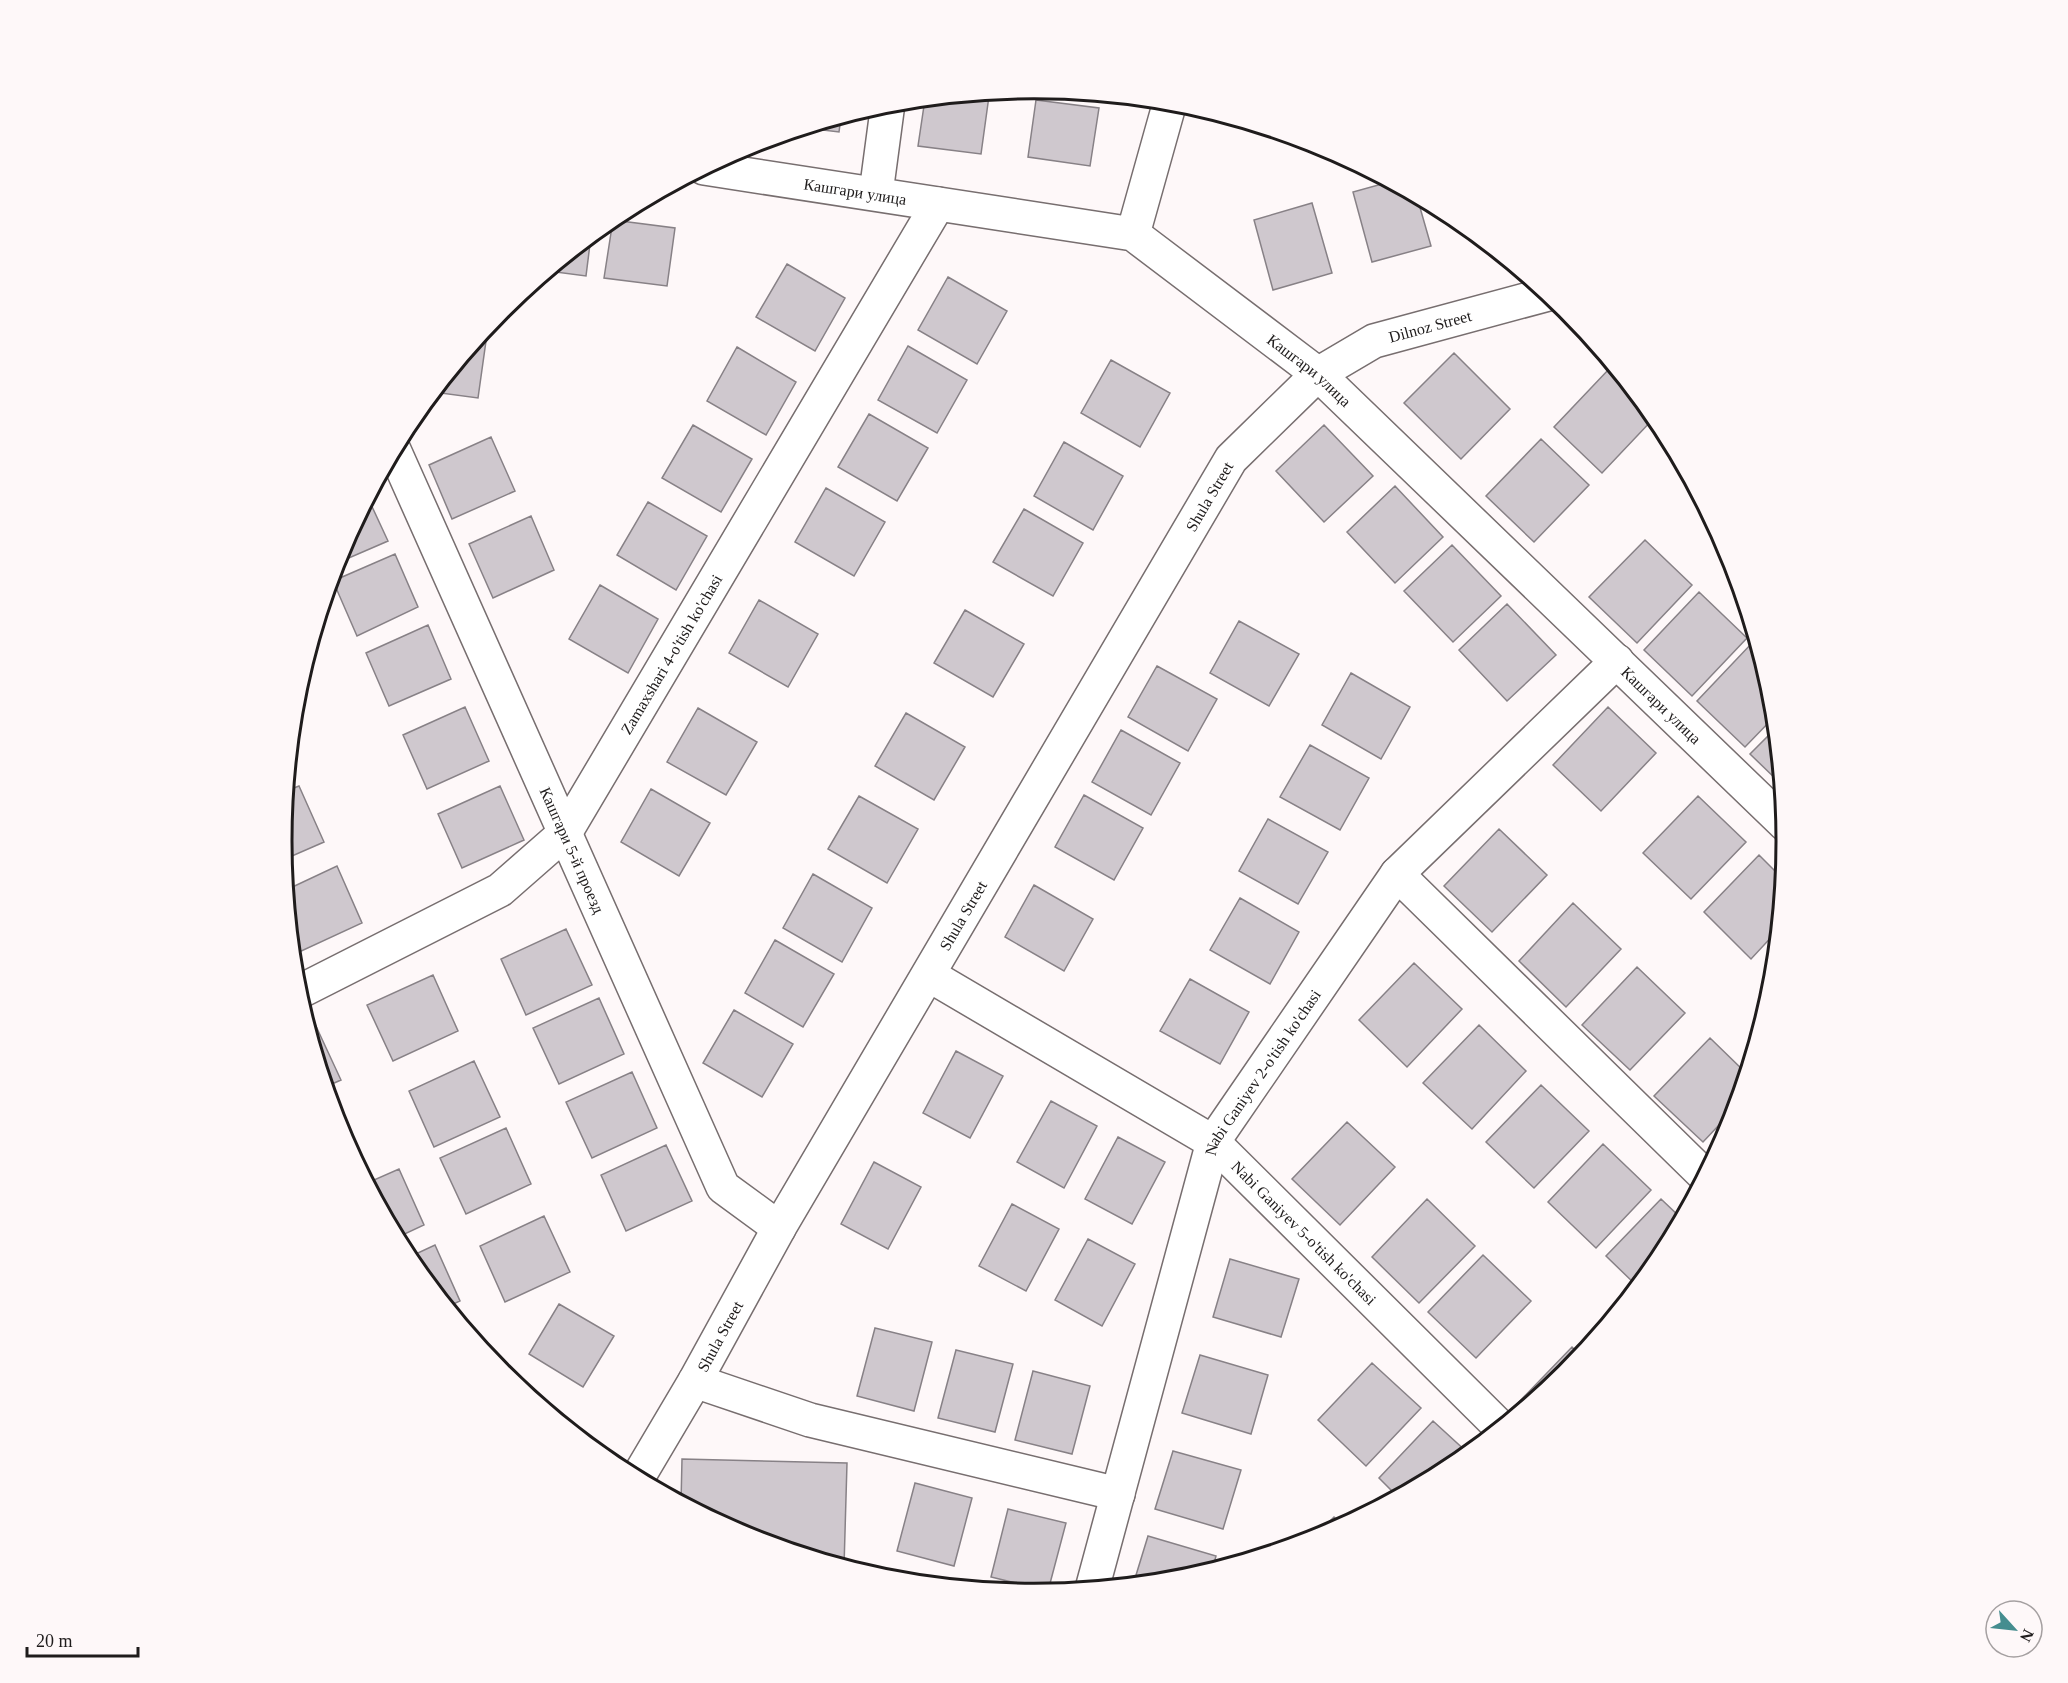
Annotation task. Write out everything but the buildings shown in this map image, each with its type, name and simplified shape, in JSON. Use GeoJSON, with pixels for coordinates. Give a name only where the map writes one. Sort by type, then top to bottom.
{"type":"FeatureCollection","features":[{"type":"Feature","properties":{"kind":"street"},"geometry":{"type":"LineString","coordinates":[[1132,234],[1167,111]]}},
{"type":"Feature","properties":{"kind":"street"},"geometry":{"type":"LineString","coordinates":[[876,193],[887,114]]}},
{"type":"Feature","properties":{"kind":"street","name":"Кашгари улица"},"geometry":{"type":"LineString","coordinates":[[719,170],[1132,234],[1318,374],[1776,815]]}},
{"type":"Feature","properties":{"kind":"street","name":"Zamaxshari 4-o'tish ko'chasi"},"geometry":{"type":"LineString","coordinates":[[306,988],[500,890],[565,833],[938,204]]}},
{"type":"Feature","properties":{"kind":"street","name":"Dilnoz Street"},"geometry":{"type":"LineString","coordinates":[[1318,374],[1374,341],[1538,297]]}},
{"type":"Feature","properties":{"kind":"street","name":"Shula Street"},"geometry":{"type":"LineString","coordinates":[[641,1472],[695,1381],[779,1228],[1231,459],[1318,374]]}},
{"type":"Feature","properties":{"kind":"street","name":"Кашгари 5-й проезд"},"geometry":{"type":"LineString","coordinates":[[398,459],[723,1187],[779,1228]]}},
{"type":"Feature","properties":{"kind":"street","name":"Nabi Ganiyev 2-o'tish ko'chasi"},"geometry":{"type":"LineString","coordinates":[[1094,1581],[1213,1142],[1397,874],[1617,661]]}},
{"type":"Feature","properties":{"kind":"street"},"geometry":{"type":"LineString","coordinates":[[1397,874],[1700,1171]]}},
{"type":"Feature","properties":{"kind":"street","name":"Nabi Ganiyev 5-o'tish ko'chasi"},"geometry":{"type":"LineString","coordinates":[[929,975],[1213,1142],[1496,1423]]}},
{"type":"Feature","properties":{"kind":"street"},"geometry":{"type":"LineString","coordinates":[[695,1381],[810,1420],[1118,1494]]}}]}
